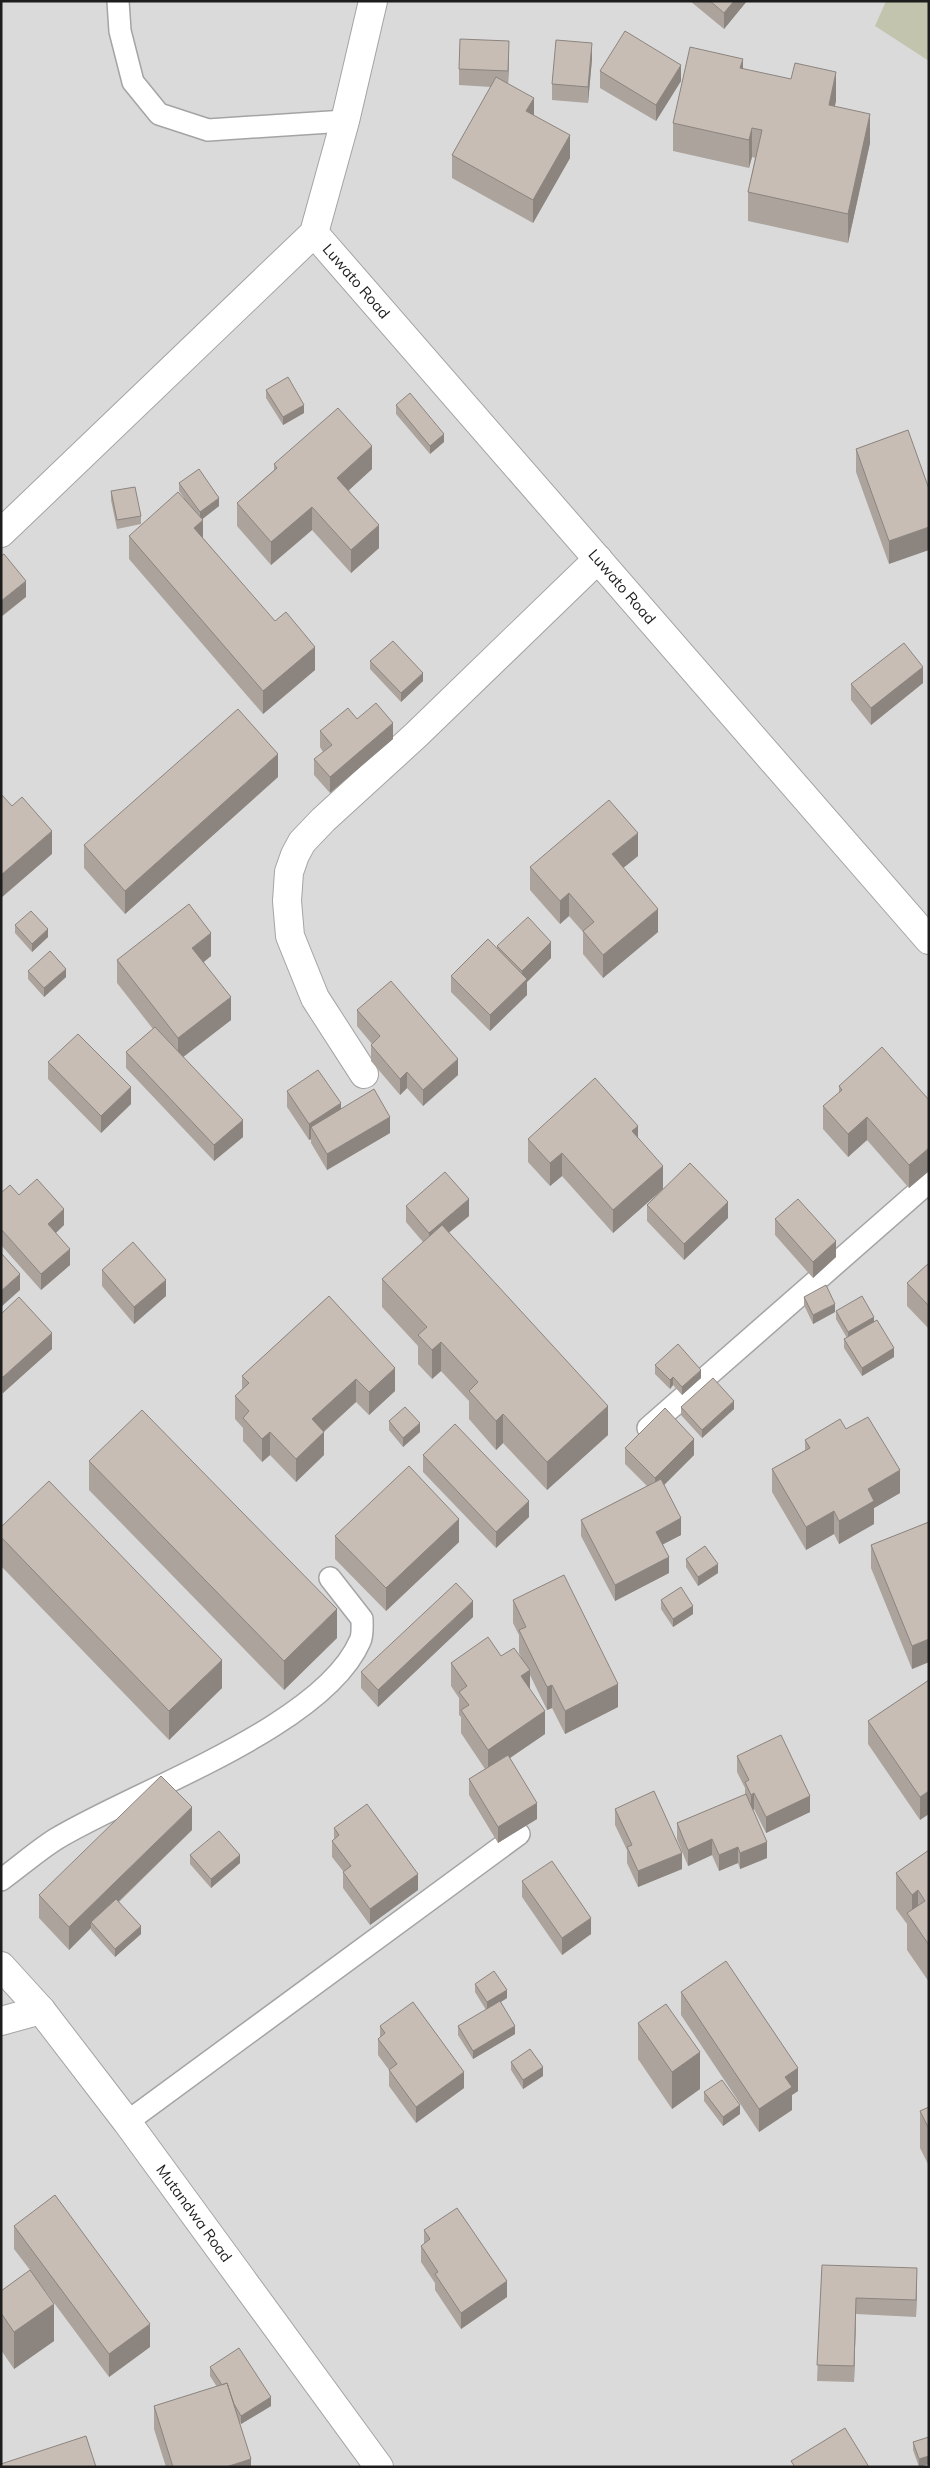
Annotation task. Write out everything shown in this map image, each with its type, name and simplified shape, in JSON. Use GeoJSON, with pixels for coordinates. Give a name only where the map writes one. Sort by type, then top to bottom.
{"type":"FeatureCollection","features":[{"type":"Feature","properties":{"kind":"street"},"geometry":{"type":"LineString","coordinates":[[1,533],[314,233],[345,121],[373,1]]}},
{"type":"Feature","properties":{"kind":"street","name":"Luwato Road"},"geometry":{"type":"LineString","coordinates":[[314,233],[929,940]]}},
{"type":"Feature","properties":{"kind":"street"},"geometry":{"type":"LineString","coordinates":[[364,1074],[315,998],[290,936],[287,901],[289,872],[295,855],[302,842],[323,820],[416,735],[598,559]]}},
{"type":"Feature","properties":{"kind":"street","name":"Mutandwa Road"},"geometry":{"type":"LineString","coordinates":[[1,1966],[42,2010],[127,2122],[380,2467]]}},
{"type":"Feature","properties":{"kind":"street"},"geometry":{"type":"LineString","coordinates":[[1,2021],[42,2010]]}},
{"type":"Feature","properties":{"kind":"lane"},"geometry":{"type":"LineString","coordinates":[[118,1],[120,30],[133,82],[159,114],[208,130],[345,121]]}},
{"type":"Feature","properties":{"kind":"lane"},"geometry":{"type":"LineString","coordinates":[[648,1428],[929,1182]]}},
{"type":"Feature","properties":{"kind":"lane"},"geometry":{"type":"LineString","coordinates":[[1,1880],[56,1840],[225,1753],[279,1722],[331,1683],[361,1640],[362,1619],[330,1578]]}},
{"type":"Feature","properties":{"kind":"lane"},"geometry":{"type":"LineString","coordinates":[[127,2122],[519,1834]]}},
{"type":"Feature","properties":{"kind":"shaded area"},"geometry":{"type":"Polygon","coordinates":[[[1,1],[929,1],[929,2467],[1,2467],[1,1]]]}},
{"type":"Feature","properties":{"kind":"shaded area"},"geometry":{"type":"Polygon","coordinates":[[[886,1],[929,1],[929,61],[875,26],[886,1]]]}},
{"type":"Feature","properties":{"kind":"building"},"geometry":{"type":"Polygon","coordinates":[[[710,1],[734,1],[724,13],[710,1]]]}},
{"type":"Feature","properties":{"kind":"building"},"geometry":{"type":"Polygon","coordinates":[[[625,31],[681,65],[656,105],[600,71],[625,31]]]}},
{"type":"Feature","properties":{"kind":"building"},"geometry":{"type":"Polygon","coordinates":[[[460,39],[509,41],[508,71],[459,69],[460,39]]]}},
{"type":"Feature","properties":{"kind":"building"},"geometry":{"type":"Polygon","coordinates":[[[556,40],[592,43],[588,87],[552,84],[556,40]]]}},
{"type":"Feature","properties":{"kind":"building"},"geometry":{"type":"Polygon","coordinates":[[[690,47],[743,59],[740,68],[791,79],[795,63],[836,72],[829,105],[870,114],[848,214],[748,192],[762,130],[752,128],[749,140],[673,123],[690,47]]]}},
{"type":"Feature","properties":{"kind":"building"},"geometry":{"type":"Polygon","coordinates":[[[496,77],[534,98],[526,111],[570,135],[533,200],[452,155],[496,77]]]}},
{"type":"Feature","properties":{"kind":"building"},"geometry":{"type":"Polygon","coordinates":[[[288,377],[304,405],[283,417],[266,390],[288,377]]]}},
{"type":"Feature","properties":{"kind":"building"},"geometry":{"type":"Polygon","coordinates":[[[410,393],[444,434],[430,446],[396,405],[410,393]]]}},
{"type":"Feature","properties":{"kind":"building"},"geometry":{"type":"Polygon","coordinates":[[[338,408],[372,446],[337,478],[379,525],[351,550],[312,507],[271,542],[237,503],[277,468],[274,464],[338,408]]]}},
{"type":"Feature","properties":{"kind":"building"},"geometry":{"type":"Polygon","coordinates":[[[908,430],[929,489],[929,527],[889,541],[856,449],[908,430]]]}},
{"type":"Feature","properties":{"kind":"building"},"geometry":{"type":"Polygon","coordinates":[[[199,469],[219,498],[200,512],[179,483],[199,469]]]}},
{"type":"Feature","properties":{"kind":"building"},"geometry":{"type":"Polygon","coordinates":[[[135,487],[141,516],[117,520],[111,491],[135,487]]]}},
{"type":"Feature","properties":{"kind":"building"},"geometry":{"type":"Polygon","coordinates":[[[178,492],[203,520],[194,528],[275,621],[286,612],[315,647],[263,691],[129,536],[178,492]]]}},
{"type":"Feature","properties":{"kind":"building"},"geometry":{"type":"Polygon","coordinates":[[[4,554],[26,581],[1,601],[1,556],[4,554]]]}},
{"type":"Feature","properties":{"kind":"building"},"geometry":{"type":"Polygon","coordinates":[[[393,641],[423,673],[401,693],[370,661],[393,641]]]}},
{"type":"Feature","properties":{"kind":"building"},"geometry":{"type":"Polygon","coordinates":[[[904,643],[923,667],[871,708],[851,684],[904,643]]]}},
{"type":"Feature","properties":{"kind":"building"},"geometry":{"type":"Polygon","coordinates":[[[376,703],[393,723],[330,777],[314,759],[332,745],[320,731],[348,708],[357,719],[376,703]]]}},
{"type":"Feature","properties":{"kind":"building"},"geometry":{"type":"Polygon","coordinates":[[[238,709],[278,754],[125,891],[84,845],[238,709]]]}},
{"type":"Feature","properties":{"kind":"building"},"geometry":{"type":"Polygon","coordinates":[[[1,794],[12,806],[22,797],[52,831],[1,875],[1,794]]]}},
{"type":"Feature","properties":{"kind":"building"},"geometry":{"type":"Polygon","coordinates":[[[609,800],[638,833],[612,854],[658,909],[603,955],[583,931],[594,922],[569,893],[560,901],[530,867],[609,800]]]}},
{"type":"Feature","properties":{"kind":"building"},"geometry":{"type":"Polygon","coordinates":[[[189,904],[211,933],[192,948],[231,997],[178,1038],[117,960],[189,904]]]}},
{"type":"Feature","properties":{"kind":"building"},"geometry":{"type":"Polygon","coordinates":[[[31,911],[48,929],[32,944],[15,925],[31,911]]]}},
{"type":"Feature","properties":{"kind":"building"},"geometry":{"type":"Polygon","coordinates":[[[528,917],[551,942],[522,971],[497,946],[528,917]]]}},
{"type":"Feature","properties":{"kind":"building"},"geometry":{"type":"Polygon","coordinates":[[[488,939],[527,979],[490,1015],[451,976],[488,939]]]}},
{"type":"Feature","properties":{"kind":"building"},"geometry":{"type":"Polygon","coordinates":[[[50,951],[66,969],[44,988],[28,971],[50,951]]]}},
{"type":"Feature","properties":{"kind":"building"},"geometry":{"type":"Polygon","coordinates":[[[391,981],[458,1059],[423,1090],[407,1072],[400,1079],[371,1045],[380,1036],[357,1010],[391,981]]]}},
{"type":"Feature","properties":{"kind":"building"},"geometry":{"type":"Polygon","coordinates":[[[155,1027],[243,1120],[214,1145],[126,1052],[155,1027]]]}},
{"type":"Feature","properties":{"kind":"building"},"geometry":{"type":"Polygon","coordinates":[[[78,1034],[131,1087],[101,1116],[48,1062],[78,1034]]]}},
{"type":"Feature","properties":{"kind":"building"},"geometry":{"type":"Polygon","coordinates":[[[882,1047],[929,1100],[929,1148],[909,1165],[867,1117],[848,1134],[823,1106],[842,1090],[839,1086],[882,1047]]]}},
{"type":"Feature","properties":{"kind":"building"},"geometry":{"type":"Polygon","coordinates":[[[318,1070],[341,1103],[309,1124],[287,1091],[318,1070]]]}},
{"type":"Feature","properties":{"kind":"building"},"geometry":{"type":"Polygon","coordinates":[[[595,1078],[638,1126],[632,1131],[663,1166],[613,1210],[562,1153],[550,1163],[528,1139],[595,1078]]]}},
{"type":"Feature","properties":{"kind":"building"},"geometry":{"type":"Polygon","coordinates":[[[374,1089],[390,1117],[327,1154],[311,1127],[374,1089]]]}},
{"type":"Feature","properties":{"kind":"building"},"geometry":{"type":"Polygon","coordinates":[[[690,1163],[728,1202],[684,1244],[647,1205],[690,1163]]]}},
{"type":"Feature","properties":{"kind":"building"},"geometry":{"type":"Polygon","coordinates":[[[445,1172],[469,1199],[429,1233],[406,1206],[445,1172]]]}},
{"type":"Feature","properties":{"kind":"building"},"geometry":{"type":"Polygon","coordinates":[[[37,1179],[64,1209],[48,1224],[70,1249],[41,1274],[1,1229],[1,1193],[10,1185],[19,1195],[37,1179]]]}},
{"type":"Feature","properties":{"kind":"building"},"geometry":{"type":"Polygon","coordinates":[[[798,1199],[836,1241],[813,1262],[775,1219],[798,1199]]]}},
{"type":"Feature","properties":{"kind":"building"},"geometry":{"type":"Polygon","coordinates":[[[442,1225],[608,1406],[547,1462],[503,1414],[496,1421],[469,1391],[478,1382],[441,1342],[432,1350],[418,1335],[427,1327],[382,1279],[442,1225]]]}},
{"type":"Feature","properties":{"kind":"building"},"geometry":{"type":"Polygon","coordinates":[[[133,1242],[166,1280],[134,1307],[102,1270],[133,1242]]]}},
{"type":"Feature","properties":{"kind":"building"},"geometry":{"type":"Polygon","coordinates":[[[1,1253],[20,1274],[1,1291],[1,1253]]]}},
{"type":"Feature","properties":{"kind":"building"},"geometry":{"type":"Polygon","coordinates":[[[929,1263],[929,1306],[907,1283],[929,1263]]]}},
{"type":"Feature","properties":{"kind":"building"},"geometry":{"type":"Polygon","coordinates":[[[826,1285],[835,1304],[813,1315],[804,1297],[826,1285]]]}},
{"type":"Feature","properties":{"kind":"building"},"geometry":{"type":"Polygon","coordinates":[[[329,1296],[395,1368],[369,1392],[356,1379],[312,1419],[324,1432],[296,1459],[270,1432],[262,1439],[243,1418],[249,1411],[235,1396],[249,1383],[242,1376],[329,1296]]]}},
{"type":"Feature","properties":{"kind":"building"},"geometry":{"type":"Polygon","coordinates":[[[862,1296],[874,1317],[848,1332],[836,1311],[862,1296]]]}},
{"type":"Feature","properties":{"kind":"building"},"geometry":{"type":"Polygon","coordinates":[[[19,1297],[52,1333],[3,1377],[1,1376],[1,1314],[19,1297]]]}},
{"type":"Feature","properties":{"kind":"building"},"geometry":{"type":"Polygon","coordinates":[[[877,1320],[894,1348],[862,1368],[844,1339],[877,1320]]]}},
{"type":"Feature","properties":{"kind":"building"},"geometry":{"type":"Polygon","coordinates":[[[678,1344],[701,1370],[682,1387],[673,1377],[670,1380],[655,1365],[678,1344]]]}},
{"type":"Feature","properties":{"kind":"building"},"geometry":{"type":"Polygon","coordinates":[[[713,1378],[734,1401],[702,1430],[681,1407],[713,1378]]]}},
{"type":"Feature","properties":{"kind":"building"},"geometry":{"type":"Polygon","coordinates":[[[405,1407],[420,1423],[403,1438],[389,1421],[405,1407]]]}},
{"type":"Feature","properties":{"kind":"building"},"geometry":{"type":"Polygon","coordinates":[[[665,1408],[694,1439],[655,1478],[625,1448],[665,1408]]]}},
{"type":"Feature","properties":{"kind":"building"},"geometry":{"type":"Polygon","coordinates":[[[142,1410],[337,1609],[284,1661],[89,1461],[142,1410]]]}},
{"type":"Feature","properties":{"kind":"building"},"geometry":{"type":"Polygon","coordinates":[[[868,1417],[900,1470],[868,1489],[874,1501],[839,1521],[834,1511],[806,1527],[772,1469],[810,1448],[805,1440],[840,1419],[846,1429],[868,1417]]]}},
{"type":"Feature","properties":{"kind":"building"},"geometry":{"type":"Polygon","coordinates":[[[455,1424],[529,1501],[496,1532],[423,1455],[455,1424]]]}},
{"type":"Feature","properties":{"kind":"building"},"geometry":{"type":"Polygon","coordinates":[[[409,1466],[459,1519],[386,1588],[335,1536],[409,1466]]]}},
{"type":"Feature","properties":{"kind":"building"},"geometry":{"type":"Polygon","coordinates":[[[661,1479],[681,1518],[656,1532],[669,1557],[615,1585],[581,1520],[661,1479]]]}},
{"type":"Feature","properties":{"kind":"building"},"geometry":{"type":"Polygon","coordinates":[[[49,1481],[222,1660],[169,1711],[1,1537],[1,1527],[49,1481]]]}},
{"type":"Feature","properties":{"kind":"building"},"geometry":{"type":"Polygon","coordinates":[[[929,1522],[929,1639],[912,1646],[871,1545],[929,1522]]]}},
{"type":"Feature","properties":{"kind":"building"},"geometry":{"type":"Polygon","coordinates":[[[705,1546],[718,1564],[698,1577],[686,1559],[705,1546]]]}},
{"type":"Feature","properties":{"kind":"building"},"geometry":{"type":"Polygon","coordinates":[[[564,1575],[618,1684],[565,1711],[552,1685],[547,1687],[519,1630],[526,1627],[513,1600],[564,1575]]]}},
{"type":"Feature","properties":{"kind":"building"},"geometry":{"type":"Polygon","coordinates":[[[456,1583],[473,1601],[378,1690],[361,1672],[456,1583]]]}},
{"type":"Feature","properties":{"kind":"building"},"geometry":{"type":"Polygon","coordinates":[[[681,1587],[693,1606],[673,1619],[661,1600],[681,1587]]]}},
{"type":"Feature","properties":{"kind":"building"},"geometry":{"type":"Polygon","coordinates":[[[488,1637],[501,1656],[514,1648],[530,1670],[521,1676],[545,1711],[488,1750],[461,1710],[469,1705],[459,1692],[467,1686],[451,1663],[488,1637]]]}},
{"type":"Feature","properties":{"kind":"building"},"geometry":{"type":"Polygon","coordinates":[[[929,1680],[929,1791],[920,1797],[868,1721],[929,1680]]]}},
{"type":"Feature","properties":{"kind":"building"},"geometry":{"type":"Polygon","coordinates":[[[781,1735],[810,1796],[766,1817],[754,1793],[751,1795],[745,1782],[749,1780],[737,1756],[781,1735]]]}},
{"type":"Feature","properties":{"kind":"building"},"geometry":{"type":"Polygon","coordinates":[[[508,1755],[537,1803],[498,1827],[469,1779],[508,1755]]]}},
{"type":"Feature","properties":{"kind":"building"},"geometry":{"type":"Polygon","coordinates":[[[161,1776],[192,1807],[69,1927],[39,1895],[161,1776]]]}},
{"type":"Feature","properties":{"kind":"building"},"geometry":{"type":"Polygon","coordinates":[[[654,1791],[682,1853],[638,1871],[627,1847],[632,1845],[615,1809],[654,1791]]]}},
{"type":"Feature","properties":{"kind":"building"},"geometry":{"type":"Polygon","coordinates":[[[746,1794],[767,1842],[740,1853],[738,1847],[719,1855],[712,1839],[688,1850],[677,1823],[746,1794]]]}},
{"type":"Feature","properties":{"kind":"building"},"geometry":{"type":"Polygon","coordinates":[[[367,1804],[418,1874],[370,1909],[343,1872],[351,1866],[332,1841],[339,1835],[334,1828],[367,1804]]]}},
{"type":"Feature","properties":{"kind":"building"},"geometry":{"type":"Polygon","coordinates":[[[219,1831],[240,1855],[211,1879],[190,1855],[219,1831]]]}},
{"type":"Feature","properties":{"kind":"building"},"geometry":{"type":"Polygon","coordinates":[[[929,1850],[929,1945],[907,1913],[925,1901],[918,1890],[912,1895],[896,1873],[929,1850]]]}},
{"type":"Feature","properties":{"kind":"building"},"geometry":{"type":"Polygon","coordinates":[[[552,1861],[591,1918],[562,1938],[522,1881],[552,1861]]]}},
{"type":"Feature","properties":{"kind":"building"},"geometry":{"type":"Polygon","coordinates":[[[116,1899],[141,1926],[115,1949],[91,1922],[116,1899]]]}},
{"type":"Feature","properties":{"kind":"building"},"geometry":{"type":"Polygon","coordinates":[[[726,1961],[798,2068],[785,2077],[792,2087],[759,2109],[681,1992],[726,1961]]]}},
{"type":"Feature","properties":{"kind":"building"},"geometry":{"type":"Polygon","coordinates":[[[494,1971],[507,1990],[487,2002],[475,1984],[494,1971]]]}},
{"type":"Feature","properties":{"kind":"building"},"geometry":{"type":"Polygon","coordinates":[[[500,2001],[515,2026],[473,2051],[458,2026],[500,2001]]]}},
{"type":"Feature","properties":{"kind":"building"},"geometry":{"type":"Polygon","coordinates":[[[413,2002],[464,2072],[416,2107],[389,2070],[397,2064],[378,2039],[385,2033],[380,2026],[413,2002]]]}},
{"type":"Feature","properties":{"kind":"building"},"geometry":{"type":"Polygon","coordinates":[[[666,2004],[700,2052],[672,2072],[638,2023],[666,2004]]]}},
{"type":"Feature","properties":{"kind":"building"},"geometry":{"type":"Polygon","coordinates":[[[530,2049],[543,2067],[523,2080],[511,2062],[530,2049]]]}},
{"type":"Feature","properties":{"kind":"building"},"geometry":{"type":"Polygon","coordinates":[[[722,2080],[740,2105],[723,2117],[704,2092],[722,2080]]]}},
{"type":"Feature","properties":{"kind":"building"},"geometry":{"type":"Polygon","coordinates":[[[929,2107],[929,2129],[920,2111],[929,2107]]]}},
{"type":"Feature","properties":{"kind":"building"},"geometry":{"type":"Polygon","coordinates":[[[55,2195],[150,2324],[109,2354],[14,2226],[55,2195]]]}},
{"type":"Feature","properties":{"kind":"building"},"geometry":{"type":"Polygon","coordinates":[[[457,2208],[507,2281],[461,2313],[435,2274],[438,2272],[421,2246],[430,2239],[424,2230],[457,2208]]]}},
{"type":"Feature","properties":{"kind":"building"},"geometry":{"type":"Polygon","coordinates":[[[822,2265],[917,2268],[916,2300],[856,2298],[854,2366],[817,2365],[822,2265]]]}},
{"type":"Feature","properties":{"kind":"building"},"geometry":{"type":"Polygon","coordinates":[[[30,2270],[54,2304],[14,2332],[1,2313],[1,2291],[30,2270]]]}},
{"type":"Feature","properties":{"kind":"building"},"geometry":{"type":"Polygon","coordinates":[[[239,2348],[271,2397],[241,2416],[234,2404],[227,2383],[222,2385],[210,2367],[239,2348]]]}},
{"type":"Feature","properties":{"kind":"building"},"geometry":{"type":"Polygon","coordinates":[[[227,2383],[251,2459],[226,2467],[173,2467],[154,2406],[227,2383]]]}},
{"type":"Feature","properties":{"kind":"building"},"geometry":{"type":"Polygon","coordinates":[[[845,2428],[869,2467],[795,2467],[791,2461],[845,2428]]]}},
{"type":"Feature","properties":{"kind":"building"},"geometry":{"type":"Polygon","coordinates":[[[86,2436],[96,2467],[1,2467],[1,2464],[86,2436]]]}},
{"type":"Feature","properties":{"kind":"building"},"geometry":{"type":"Polygon","coordinates":[[[929,2437],[929,2456],[919,2459],[913,2442],[929,2437]]]}}]}
